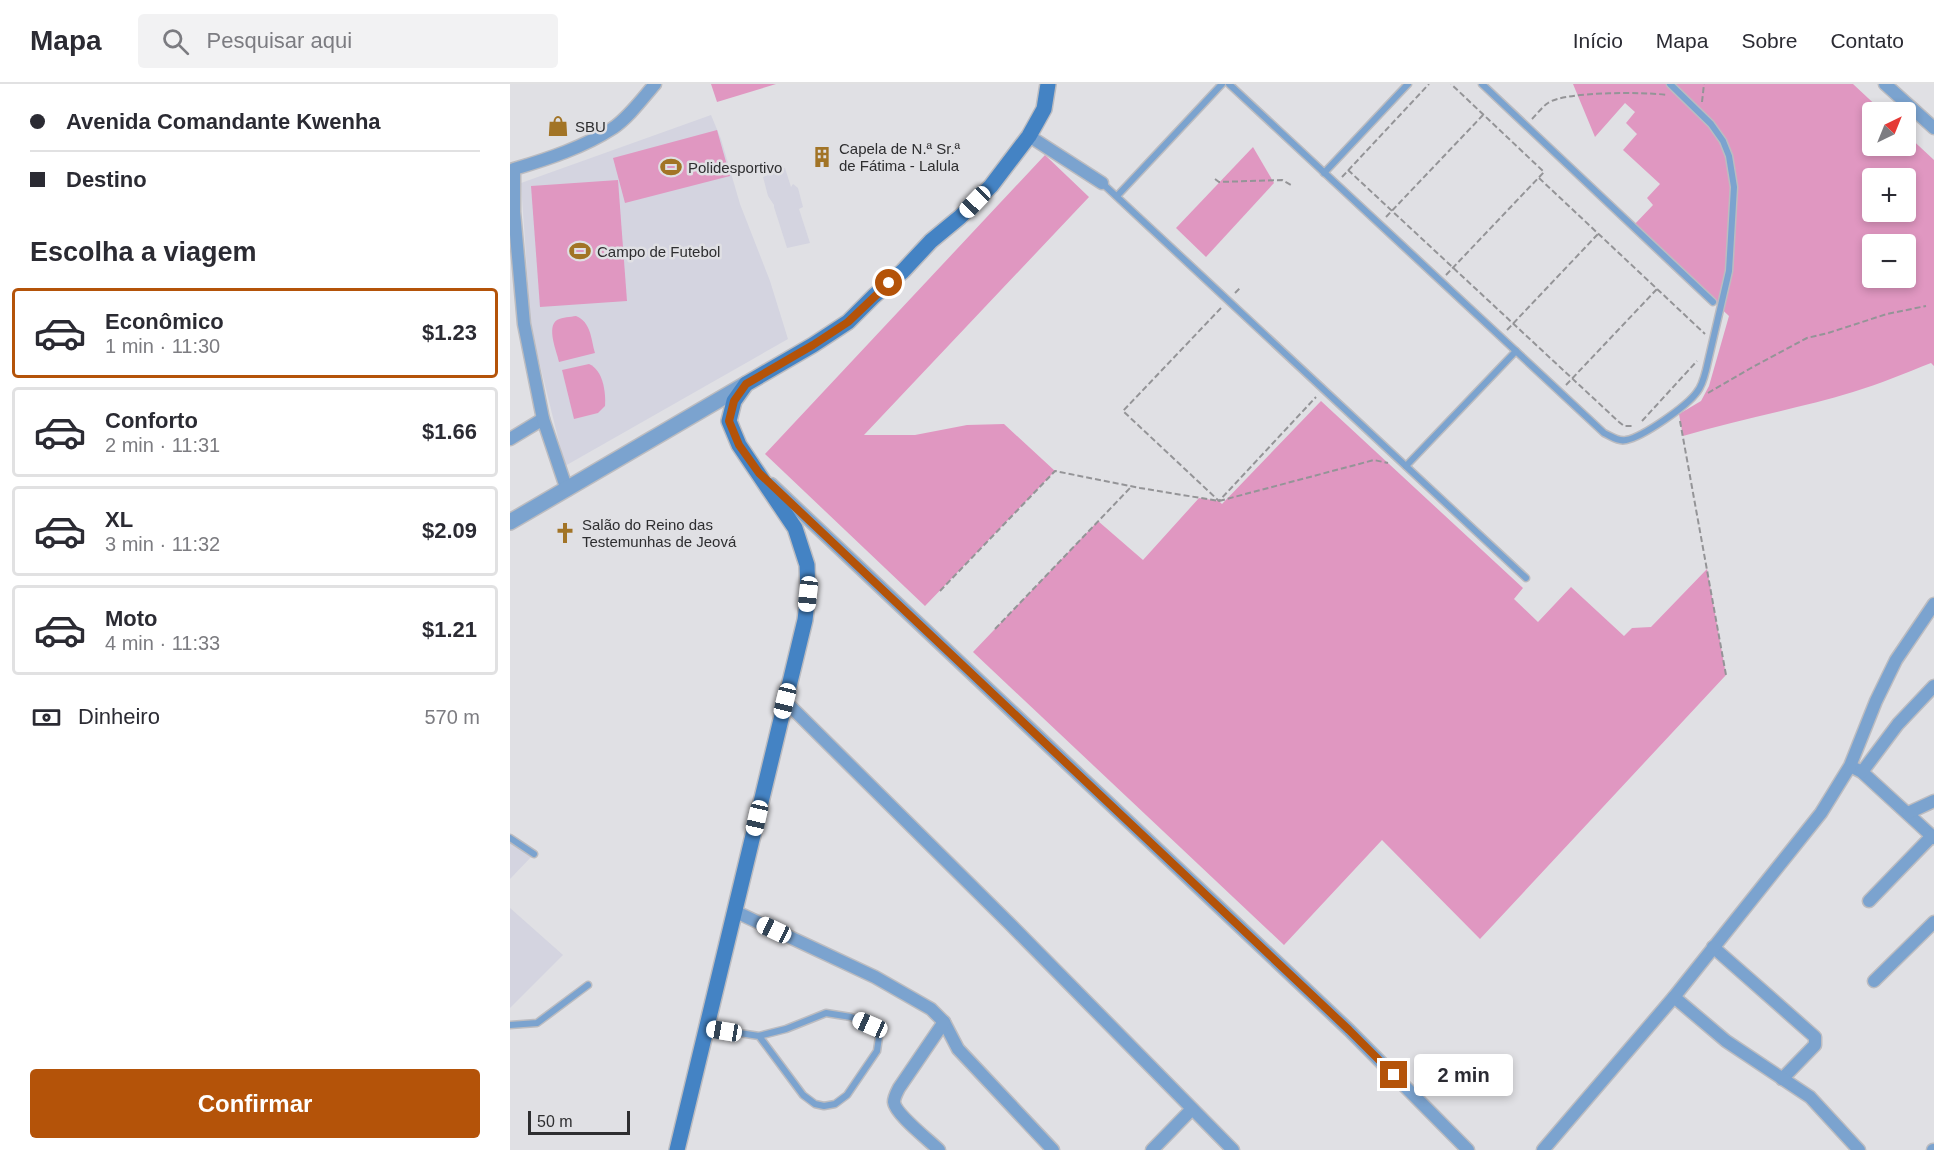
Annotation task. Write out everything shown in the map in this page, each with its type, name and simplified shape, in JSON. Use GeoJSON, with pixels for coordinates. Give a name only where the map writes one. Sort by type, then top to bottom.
{"type":"FeatureCollection","features":[{"type":"Feature","properties":{"kind":"main road"},"geometry":{"type":"LineString","coordinates":[[677,1150],[805,620],[808,594],[807,565],[795,528],[739,445],[729,421],[734,401],[746,384],[848,322],[991,186],[1029,136],[1044,109],[1048,84]]}},
{"type":"Feature","properties":{"kind":"street"},"geometry":{"type":"LineString","coordinates":[[567,490],[543,419],[524,324],[512,167],[544,160],[614,127],[655,84]]}},
{"type":"Feature","properties":{"kind":"street"},"geometry":{"type":"LineString","coordinates":[[1885,84],[1934,128]]}},
{"type":"Feature","properties":{"kind":"street"},"geometry":{"type":"LineString","coordinates":[[1029,136],[1102,183]]}},
{"type":"Feature","properties":{"kind":"street"},"geometry":{"type":"LineString","coordinates":[[510,522],[746,384]]}},
{"type":"Feature","properties":{"kind":"street"},"geometry":{"type":"LineString","coordinates":[[510,439],[543,419]]}},
{"type":"Feature","properties":{"kind":"street"},"geometry":{"type":"LineString","coordinates":[[759,473],[1349,1030],[1468,1150]]}},
{"type":"Feature","properties":{"kind":"street"},"geometry":{"type":"LineString","coordinates":[[1543,1150],[1674,997],[1821,813],[1850,766],[1891,670],[1934,604]]}},
{"type":"Feature","properties":{"kind":"street"},"geometry":{"type":"LineString","coordinates":[[1862,772],[1898,724],[1934,686]]}},
{"type":"Feature","properties":{"kind":"street"},"geometry":{"type":"LineString","coordinates":[[785,701],[1233,1150]]}},
{"type":"Feature","properties":{"kind":"street"},"geometry":{"type":"LineString","coordinates":[[1850,766],[1862,772],[1933,837],[1869,901]]}},
{"type":"Feature","properties":{"kind":"street"},"geometry":{"type":"LineString","coordinates":[[1908,813],[1934,801]]}},
{"type":"Feature","properties":{"kind":"street"},"geometry":{"type":"LineString","coordinates":[[734,911],[875,976],[931,1009],[944,1022],[958,1049],[1053,1150]]}},
{"type":"Feature","properties":{"kind":"street"},"geometry":{"type":"LineString","coordinates":[[1874,981],[1934,922]]}},
{"type":"Feature","properties":{"kind":"street"},"geometry":{"type":"LineString","coordinates":[[1713,947],[1815,1037],[1815,1045],[1782,1079]]}},
{"type":"Feature","properties":{"kind":"street"},"geometry":{"type":"LineString","coordinates":[[1674,997],[1726,1041],[1810,1097],[1859,1150]]}},
{"type":"Feature","properties":{"kind":"street"},"geometry":{"type":"LineString","coordinates":[[939,1150],[900,1113],[895,1106],[894,1099],[944,1022]]}},
{"type":"Feature","properties":{"kind":"street"},"geometry":{"type":"LineString","coordinates":[[1152,1150],[1192,1109]]}},
{"type":"Feature","properties":{"kind":"lane"},"geometry":{"type":"LineString","coordinates":[[1117,196],[1222,84]]}},
{"type":"Feature","properties":{"kind":"lane"},"geometry":{"type":"LineString","coordinates":[[1229,84],[1604,433],[1617,440],[1626,440],[1638,435],[1678,411],[1697,393],[1709,359],[1730,271],[1734,187],[1728,156],[1723,141],[1711,124],[1670,84]]}},
{"type":"Feature","properties":{"kind":"lane"},"geometry":{"type":"LineString","coordinates":[[1324,173],[1408,84]]}},
{"type":"Feature","properties":{"kind":"lane"},"geometry":{"type":"LineString","coordinates":[[1482,84],[1713,302]]}},
{"type":"Feature","properties":{"kind":"lane"},"geometry":{"type":"LineString","coordinates":[[1102,183],[1526,578]]}},
{"type":"Feature","properties":{"kind":"lane"},"geometry":{"type":"LineString","coordinates":[[1406,466],[1516,351]]}},
{"type":"Feature","properties":{"kind":"lane"},"geometry":{"type":"LineString","coordinates":[[510,837],[534,854]]}},
{"type":"Feature","properties":{"kind":"lane"},"geometry":{"type":"LineString","coordinates":[[510,1025],[537,1023],[588,985]]}},
{"type":"Feature","properties":{"kind":"lane"},"geometry":{"type":"LineString","coordinates":[[707,1028],[759,1036],[786,1029],[826,1013],[851,1017],[870,1025],[879,1037],[877,1051],[847,1095],[835,1104],[824,1106],[815,1104],[803,1095],[759,1036]]}},
{"type":"Feature","properties":{"kind":"path"},"geometry":{"type":"LineString","coordinates":[[1336,183],[1429,84]]}},
{"type":"Feature","properties":{"kind":"path"},"geometry":{"type":"LineString","coordinates":[[1441,281],[1544,172],[1451,84]]}},
{"type":"Feature","properties":{"kind":"path"},"geometry":{"type":"LineString","coordinates":[[1526,125],[1549,102],[1563,98],[1624,92],[1685,98]]}},
{"type":"Feature","properties":{"kind":"path"},"geometry":{"type":"LineString","coordinates":[[1380,224],[1484,115]]}},
{"type":"Feature","properties":{"kind":"path"},"geometry":{"type":"LineString","coordinates":[[1348,170],[1624,426],[1642,422],[1700,358]]}},
{"type":"Feature","properties":{"kind":"path"},"geometry":{"type":"LineString","coordinates":[[1539,178],[1706,335]]}},
{"type":"Feature","properties":{"kind":"path"},"geometry":{"type":"LineString","coordinates":[[1215,179],[1219,183],[1282,180],[1293,186]]}},
{"type":"Feature","properties":{"kind":"path"},"geometry":{"type":"LineString","coordinates":[[1501,337],[1598,234]]}},
{"type":"Feature","properties":{"kind":"path"},"geometry":{"type":"LineString","coordinates":[[1219,501],[1123,411],[1240,288]]}},
{"type":"Feature","properties":{"kind":"path"},"geometry":{"type":"LineString","coordinates":[[1560,392],[1657,289]]}},
{"type":"Feature","properties":{"kind":"path"},"geometry":{"type":"LineString","coordinates":[[1706,395],[1750,368],[1807,338],[1887,314],[1926,306]]}},
{"type":"Feature","properties":{"kind":"path"},"geometry":{"type":"LineString","coordinates":[[1219,501],[1323,389]]}},
{"type":"Feature","properties":{"kind":"path"},"geometry":{"type":"LineString","coordinates":[[1678,411],[1726,675]]}},
{"type":"Feature","properties":{"kind":"path"},"geometry":{"type":"LineString","coordinates":[[940,591],[1055,471],[1219,501],[1374,460],[1406,466]]}},
{"type":"Feature","properties":{"kind":"path"},"geometry":{"type":"LineString","coordinates":[[994,629],[1131,486]]}},
{"type":"Feature","properties":{"kind":"shaded area"},"geometry":{"type":"Polygon","coordinates":[[[711,84],[776,84],[717,102],[711,84]]]}},
{"type":"Feature","properties":{"kind":"shaded area"},"geometry":{"type":"Polygon","coordinates":[[[1573,84],[1853,84],[1872,102],[1862,102],[1862,156],[1916,156],[1916,143],[1934,160],[1934,366],[1931,363],[1853,392],[1683,436],[1679,414],[1701,401],[1709,386],[1729,316],[1633,226],[1653,205],[1647,198],[1660,184],[1623,150],[1637,134],[1626,123],[1635,112],[1625,103],[1595,137],[1573,84]]]}},
{"type":"Feature","properties":{"kind":"shaded area"},"geometry":{"type":"Polygon","coordinates":[[[711,115],[721,139],[740,204],[770,281],[788,339],[565,466],[531,329],[521,183],[711,115]]]}},
{"type":"Feature","properties":{"kind":"shaded area","name":"Polidesportivo"},"geometry":{"type":"Polygon","coordinates":[[[717,130],[730,176],[625,203],[613,158],[717,130]]]}},
{"type":"Feature","properties":{"kind":"shaded area"},"geometry":{"type":"Polygon","coordinates":[[[1253,147],[1274,183],[1206,257],[1176,228],[1253,147]]]}},
{"type":"Feature","properties":{"kind":"shaded area"},"geometry":{"type":"Polygon","coordinates":[[[1045,155],[1089,197],[864,435],[915,435],[967,425],[1004,424],[1055,471],[925,606],[765,454],[1045,155]]]}},
{"type":"Feature","properties":{"kind":"shaded area"},"geometry":{"type":"Polygon","coordinates":[[[785,168],[791,187],[793,184],[798,188],[803,207],[799,209],[810,243],[787,248],[763,177],[785,168]]]}},
{"type":"Feature","properties":{"kind":"shaded area","name":"Campo de Futebol"},"geometry":{"type":"Polygon","coordinates":[[[618,180],[627,301],[540,307],[531,186],[618,180]]]}},
{"type":"Feature","properties":{"kind":"shaded area"},"geometry":{"type":"Polygon","coordinates":[[[576,316],[588,327],[595,353],[559,362],[552,328],[559,319],[576,316]]]}},
{"type":"Feature","properties":{"kind":"shaded area"},"geometry":{"type":"Polygon","coordinates":[[[589,364],[598,371],[600,376],[605,394],[605,406],[598,413],[574,419],[562,370],[589,364]]]}},
{"type":"Feature","properties":{"kind":"shaded area"},"geometry":{"type":"Polygon","coordinates":[[[1321,401],[1523,588],[1514,599],[1538,622],[1571,587],[1624,636],[1632,628],[1651,627],[1707,569],[1726,675],[1480,939],[1382,840],[1284,945],[973,652],[1098,521],[1143,560],[1199,498],[1219,501],[1222,504],[1321,401]]]}},
{"type":"Feature","properties":{"kind":"shaded area"},"geometry":{"type":"Polygon","coordinates":[[[510,838],[534,854],[510,879],[510,838]]]}},
{"type":"Feature","properties":{"kind":"shaded area"},"geometry":{"type":"Polygon","coordinates":[[[510,908],[563,955],[510,1008],[510,908]]]}},
{"type":"Feature","properties":{"kind":"place","name":"SBU"},"geometry":{"type":"Point","coordinates":[558,126]}},
{"type":"Feature","properties":{"kind":"place","name":"Capela de N.ª Sr.ª de Fátima - Lalula"},"geometry":{"type":"Point","coordinates":[822,157]}},
{"type":"Feature","properties":{"kind":"place","name":"Polidesportivo"},"geometry":{"type":"Point","coordinates":[671,167]}},
{"type":"Feature","properties":{"kind":"place","name":"Campo de Futebol"},"geometry":{"type":"Point","coordinates":[580,251]}},
{"type":"Feature","properties":{"kind":"place","name":"Salão do Reino das Testemunhas de Jeová"},"geometry":{"type":"Point","coordinates":[565,533]}},
{"type":"Feature","properties":{"kind":"route"},"geometry":{"type":"LineString","coordinates":[[889,283],[848,322],[746,384],[734,401],[729,421],[739,445],[759,473],[1394,1075]]}}]}
